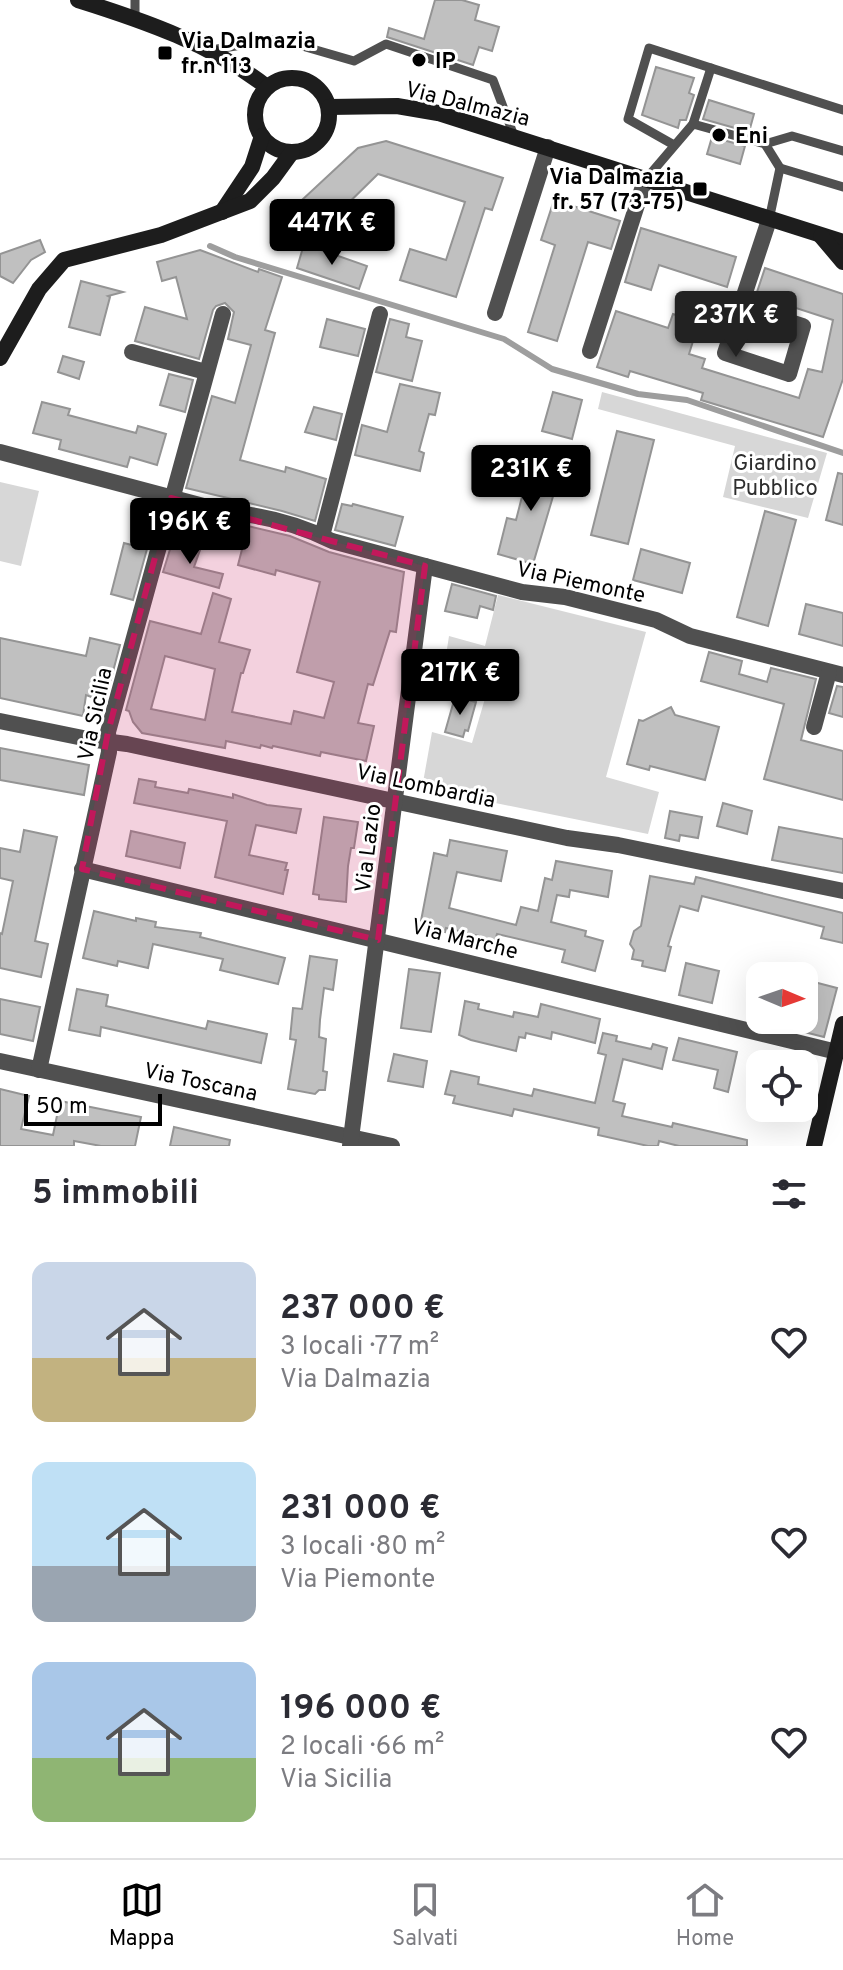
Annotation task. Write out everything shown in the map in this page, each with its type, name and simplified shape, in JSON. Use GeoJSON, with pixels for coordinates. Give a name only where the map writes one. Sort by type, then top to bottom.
{"type":"FeatureCollection","features":[{"type":"Feature","properties":{"kind":"main road"},"geometry":{"type":"LineString","coordinates":[[78,0],[135,18],[211,50],[267,87]]}},
{"type":"Feature","properties":{"kind":"main road"},"geometry":{"type":"LineString","coordinates":[[288,78],[304,79],[323,93],[329,107],[329,124],[321,139],[308,149],[292,152],[275,148],[262,136],[255,120],[261,94],[267,87],[288,78]]}},
{"type":"Feature","properties":{"kind":"main road","name":"Via Dalmazia"},"geometry":{"type":"LineString","coordinates":[[329,107],[397,106],[438,113],[843,242]]}},
{"type":"Feature","properties":{"kind":"main road"},"geometry":{"type":"LineString","coordinates":[[222,212],[252,167],[262,136]]}},
{"type":"Feature","properties":{"kind":"main road"},"geometry":{"type":"LineString","coordinates":[[0,358],[39,289],[64,260],[161,235],[250,201],[273,178],[292,152]]}},
{"type":"Feature","properties":{"kind":"main road"},"geometry":{"type":"LineString","coordinates":[[820,235],[843,262]]}},
{"type":"Feature","properties":{"kind":"main road"},"geometry":{"type":"LineString","coordinates":[[814,1146],[843,1024]]}},
{"type":"Feature","properties":{"kind":"street","name":"Via Dalmazia"},"geometry":{"type":"LineString","coordinates":[[495,313],[548,147]]}},
{"type":"Feature","properties":{"kind":"street"},"geometry":{"type":"LineString","coordinates":[[590,351],[645,180]]}},
{"type":"Feature","properties":{"kind":"street"},"geometry":{"type":"LineString","coordinates":[[740,306],[803,326],[789,374],[725,353],[740,306],[769,220]]}},
{"type":"Feature","properties":{"kind":"street","name":"Via Sicilia"},"geometry":{"type":"LineString","coordinates":[[39,1070],[109,752],[112,720],[223,314]]}},
{"type":"Feature","properties":{"kind":"street"},"geometry":{"type":"LineString","coordinates":[[322,536],[380,314]]}},
{"type":"Feature","properties":{"kind":"street"},"geometry":{"type":"LineString","coordinates":[[132,352],[206,372]]}},
{"type":"Feature","properties":{"kind":"street","name":"Via Piemonte"},"geometry":{"type":"LineString","coordinates":[[0,452],[226,512],[251,514],[332,541],[522,592],[565,597],[656,620],[690,636],[836,674],[814,727]]}},
{"type":"Feature","properties":{"kind":"street","name":"Via Lazio"},"geometry":{"type":"LineString","coordinates":[[350,1141],[425,566]]}},
{"type":"Feature","properties":{"kind":"street","name":"Via Lombardia"},"geometry":{"type":"LineString","coordinates":[[0,721],[395,800],[567,838],[618,845],[843,891]]}},
{"type":"Feature","properties":{"kind":"street","name":"Via Marche"},"geometry":{"type":"LineString","coordinates":[[82,869],[837,1052]]}},
{"type":"Feature","properties":{"kind":"street","name":"Via Toscana"},"geometry":{"type":"LineString","coordinates":[[0,1061],[350,1141],[392,1146]]}},
{"type":"Feature","properties":{"kind":"lane"},"geometry":{"type":"LineString","coordinates":[[135,0],[135,18]]}},
{"type":"Feature","properties":{"kind":"lane"},"geometry":{"type":"LineString","coordinates":[[211,50],[278,39],[354,61],[386,44],[493,80],[514,136]]}},
{"type":"Feature","properties":{"kind":"lane"},"geometry":{"type":"LineString","coordinates":[[674,145],[628,119],[649,48],[843,110]]}},
{"type":"Feature","properties":{"kind":"lane"},"geometry":{"type":"LineString","coordinates":[[645,180],[693,124],[711,68]]}},
{"type":"Feature","properties":{"kind":"lane"},"geometry":{"type":"LineString","coordinates":[[693,124],[765,144],[792,136],[843,151]]}},
{"type":"Feature","properties":{"kind":"lane"},"geometry":{"type":"LineString","coordinates":[[765,144],[780,168],[843,187]]}},
{"type":"Feature","properties":{"kind":"lane"},"geometry":{"type":"LineString","coordinates":[[769,220],[780,168]]}},
{"type":"Feature","properties":{"kind":"highlighted area"},"geometry":{"type":"Polygon","coordinates":[[[171,498],[425,566],[378,940],[82,869],[108,732],[171,498]]]}},
{"type":"Feature","properties":{"kind":"green space","name":"Giardino Pubblico"},"geometry":{"type":"Polygon","coordinates":[[[602,392],[827,453],[808,518],[723,497],[735,446],[598,409],[602,392]]]}},
{"type":"Feature","properties":{"kind":"green space"},"geometry":{"type":"Polygon","coordinates":[[[0,482],[39,491],[21,566],[0,561],[0,482]]]}},
{"type":"Feature","properties":{"kind":"green space"},"geometry":{"type":"Polygon","coordinates":[[[498,595],[646,632],[606,777],[659,792],[648,834],[422,788],[432,732],[472,743],[486,695],[442,681],[449,636],[485,646],[498,595]]]}},
{"type":"Feature","properties":{"kind":"building"},"geometry":{"type":"Polygon","coordinates":[[[435,0],[462,0],[479,5],[475,20],[499,27],[492,51],[479,47],[473,65],[387,37],[389,28],[424,39],[435,0]]]}},
{"type":"Feature","properties":{"kind":"building"},"geometry":{"type":"Polygon","coordinates":[[[656,67],[694,78],[689,93],[694,95],[686,120],[680,120],[678,128],[642,115],[656,67]]]}},
{"type":"Feature","properties":{"kind":"building"},"geometry":{"type":"Polygon","coordinates":[[[709,100],[754,114],[749,132],[703,119],[709,100]]]}},
{"type":"Feature","properties":{"kind":"building"},"geometry":{"type":"Polygon","coordinates":[[[712,137],[745,146],[740,164],[707,154],[712,137]]]}},
{"type":"Feature","properties":{"kind":"building"},"geometry":{"type":"Polygon","coordinates":[[[386,141],[503,178],[492,210],[485,208],[456,297],[400,280],[410,249],[446,260],[465,202],[378,174],[326,225],[303,199],[358,148],[386,141]]]}},
{"type":"Feature","properties":{"kind":"building"},"geometry":{"type":"Polygon","coordinates":[[[554,200],[620,221],[611,249],[588,242],[557,341],[528,332],[555,245],[541,240],[554,200]]]}},
{"type":"Feature","properties":{"kind":"building"},"geometry":{"type":"Polygon","coordinates":[[[641,228],[736,257],[727,287],[659,265],[651,290],[625,282],[641,228]]]}},
{"type":"Feature","properties":{"kind":"building"},"geometry":{"type":"Polygon","coordinates":[[[40,240],[45,252],[31,260],[13,283],[0,276],[0,254],[40,240]]]}},
{"type":"Feature","properties":{"kind":"building"},"geometry":{"type":"Polygon","coordinates":[[[304,244],[367,266],[359,289],[297,268],[304,244]]]}},
{"type":"Feature","properties":{"kind":"building"},"geometry":{"type":"Polygon","coordinates":[[[200,250],[258,272],[259,269],[282,277],[265,330],[275,333],[240,460],[285,472],[286,467],[326,479],[315,521],[186,488],[212,396],[235,403],[251,345],[228,339],[234,312],[225,303],[213,310],[199,359],[135,341],[145,307],[187,319],[176,277],[162,281],[157,262],[200,250]]]}},
{"type":"Feature","properties":{"kind":"building"},"geometry":{"type":"Polygon","coordinates":[[[765,268],[843,294],[843,379],[823,437],[701,400],[703,393],[630,371],[628,377],[597,367],[616,311],[668,328],[673,314],[699,322],[689,354],[705,359],[702,368],[799,398],[808,369],[822,372],[833,320],[756,295],[765,268]]]}},
{"type":"Feature","properties":{"kind":"building"},"geometry":{"type":"Polygon","coordinates":[[[81,281],[123,292],[108,296],[100,335],[69,327],[81,281]]]}},
{"type":"Feature","properties":{"kind":"building"},"geometry":{"type":"Polygon","coordinates":[[[327,319],[365,329],[358,356],[320,347],[327,319]]]}},
{"type":"Feature","properties":{"kind":"building"},"geometry":{"type":"Polygon","coordinates":[[[390,319],[409,324],[406,337],[422,341],[412,381],[376,372],[390,319]]]}},
{"type":"Feature","properties":{"kind":"building"},"geometry":{"type":"Polygon","coordinates":[[[63,356],[84,362],[79,379],[58,372],[63,356]]]}},
{"type":"Feature","properties":{"kind":"building"},"geometry":{"type":"Polygon","coordinates":[[[169,374],[193,380],[185,412],[160,405],[169,374]]]}},
{"type":"Feature","properties":{"kind":"building"},"geometry":{"type":"Polygon","coordinates":[[[400,384],[440,393],[435,415],[429,414],[419,451],[424,453],[420,471],[355,455],[362,425],[387,432],[400,384]]]}},
{"type":"Feature","properties":{"kind":"building"},"geometry":{"type":"Polygon","coordinates":[[[553,392],[582,400],[572,439],[542,431],[553,392]]]}},
{"type":"Feature","properties":{"kind":"building"},"geometry":{"type":"Polygon","coordinates":[[[42,402],[70,409],[68,415],[136,433],[138,426],[166,434],[157,465],[130,457],[127,467],[59,449],[61,440],[33,433],[42,402]]]}},
{"type":"Feature","properties":{"kind":"building"},"geometry":{"type":"Polygon","coordinates":[[[314,407],[342,414],[336,440],[305,432],[314,407]]]}},
{"type":"Feature","properties":{"kind":"building"},"geometry":{"type":"Polygon","coordinates":[[[617,431],[654,440],[628,544],[591,535],[617,431]]]}},
{"type":"Feature","properties":{"kind":"building"},"geometry":{"type":"Polygon","coordinates":[[[532,458],[562,466],[533,564],[498,554],[507,518],[516,520],[532,458]]]}},
{"type":"Feature","properties":{"kind":"building"},"geometry":{"type":"Polygon","coordinates":[[[838,473],[843,474],[843,525],[826,520],[838,473]]]}},
{"type":"Feature","properties":{"kind":"building"},"geometry":{"type":"Polygon","coordinates":[[[342,504],[403,517],[395,546],[335,530],[342,504]]]}},
{"type":"Feature","properties":{"kind":"building"},"geometry":{"type":"Polygon","coordinates":[[[765,511],[796,520],[768,626],[737,617],[765,511]]]}},
{"type":"Feature","properties":{"kind":"building"},"geometry":{"type":"Polygon","coordinates":[[[248,526],[404,572],[396,632],[390,631],[373,685],[368,684],[358,723],[374,726],[366,761],[321,752],[320,756],[273,746],[261,745],[260,748],[226,741],[225,748],[142,733],[133,722],[126,710],[150,621],[201,634],[213,593],[231,599],[219,642],[250,650],[232,712],[291,724],[294,711],[324,718],[334,682],[297,672],[320,582],[276,570],[275,575],[238,565],[248,526]],[[165,656],[151,709],[205,720],[215,669],[165,656]]]}},
{"type":"Feature","properties":{"kind":"building"},"geometry":{"type":"Polygon","coordinates":[[[124,543],[147,549],[133,600],[111,594],[124,543]]]}},
{"type":"Feature","properties":{"kind":"building"},"geometry":{"type":"Polygon","coordinates":[[[172,543],[200,550],[194,567],[223,574],[219,588],[163,572],[172,543]]]}},
{"type":"Feature","properties":{"kind":"building"},"geometry":{"type":"Polygon","coordinates":[[[641,549],[690,563],[682,593],[633,580],[641,549]]]}},
{"type":"Feature","properties":{"kind":"building"},"geometry":{"type":"Polygon","coordinates":[[[452,584],[496,596],[493,610],[480,606],[477,618],[445,611],[452,584]]]}},
{"type":"Feature","properties":{"kind":"building"},"geometry":{"type":"Polygon","coordinates":[[[806,604],[843,613],[843,646],[799,634],[806,604]]]}},
{"type":"Feature","properties":{"kind":"building"},"geometry":{"type":"Polygon","coordinates":[[[0,638],[86,656],[90,638],[120,645],[105,702],[86,695],[83,716],[0,698],[0,638]]]}},
{"type":"Feature","properties":{"kind":"building"},"geometry":{"type":"Polygon","coordinates":[[[709,652],[742,661],[739,674],[767,682],[771,668],[816,679],[801,740],[843,751],[843,800],[764,779],[784,704],[701,681],[709,652]]]}},
{"type":"Feature","properties":{"kind":"building"},"geometry":{"type":"Polygon","coordinates":[[[837,686],[843,687],[843,717],[829,713],[837,686]]]}},
{"type":"Feature","properties":{"kind":"building"},"geometry":{"type":"Polygon","coordinates":[[[455,697],[476,702],[468,731],[465,730],[463,737],[445,732],[455,697]]]}},
{"type":"Feature","properties":{"kind":"building"},"geometry":{"type":"Polygon","coordinates":[[[671,707],[675,715],[719,727],[705,780],[650,766],[649,770],[627,764],[639,720],[643,721],[671,707]]]}},
{"type":"Feature","properties":{"kind":"building"},"geometry":{"type":"Polygon","coordinates":[[[0,748],[89,765],[84,795],[0,780],[0,748]]]}},
{"type":"Feature","properties":{"kind":"building"},"geometry":{"type":"Polygon","coordinates":[[[139,779],[156,782],[155,787],[188,793],[189,789],[233,798],[233,794],[267,805],[301,809],[296,833],[256,825],[249,855],[287,863],[283,894],[215,877],[227,821],[134,803],[139,779]]]}},
{"type":"Feature","properties":{"kind":"building"},"geometry":{"type":"Polygon","coordinates":[[[723,803],[752,811],[747,834],[717,826],[723,803]]]}},
{"type":"Feature","properties":{"kind":"building"},"geometry":{"type":"Polygon","coordinates":[[[670,811],[702,817],[698,838],[680,835],[679,841],[665,838],[670,811]]]}},
{"type":"Feature","properties":{"kind":"building"},"geometry":{"type":"Polygon","coordinates":[[[324,817],[358,822],[348,866],[346,902],[319,899],[319,895],[313,894],[324,817]]]}},
{"type":"Feature","properties":{"kind":"building"},"geometry":{"type":"Polygon","coordinates":[[[779,827],[843,839],[843,873],[772,860],[779,827]]]}},
{"type":"Feature","properties":{"kind":"building"},"geometry":{"type":"Polygon","coordinates":[[[24,830],[57,837],[35,941],[48,944],[41,977],[0,968],[0,933],[13,881],[0,878],[0,848],[20,852],[24,830]]]}},
{"type":"Feature","properties":{"kind":"building"},"geometry":{"type":"Polygon","coordinates":[[[131,831],[185,843],[180,868],[126,856],[131,831]]]}},
{"type":"Feature","properties":{"kind":"building"},"geometry":{"type":"Polygon","coordinates":[[[450,840],[507,851],[501,881],[457,872],[449,908],[516,925],[521,907],[538,911],[545,878],[552,880],[556,861],[612,871],[608,897],[570,890],[569,897],[557,895],[551,922],[586,931],[585,936],[603,941],[595,971],[562,962],[565,950],[497,934],[494,944],[478,940],[479,936],[420,926],[434,853],[447,856],[450,840]]]}},
{"type":"Feature","properties":{"kind":"building"},"geometry":{"type":"Polygon","coordinates":[[[650,876],[694,884],[696,877],[843,913],[843,943],[821,938],[824,927],[702,896],[698,911],[680,906],[668,946],[671,947],[665,971],[642,966],[643,961],[632,959],[634,950],[630,944],[634,931],[641,926],[650,876]]]}},
{"type":"Feature","properties":{"kind":"building"},"geometry":{"type":"Polygon","coordinates":[[[94,911],[136,921],[136,918],[156,922],[155,927],[201,933],[200,937],[285,958],[278,984],[220,970],[223,959],[153,944],[148,968],[118,961],[117,966],[83,958],[94,911]]]}},
{"type":"Feature","properties":{"kind":"building"},"geometry":{"type":"Polygon","coordinates":[[[310,956],[337,960],[333,990],[324,988],[320,1020],[319,1037],[326,1039],[325,1090],[315,1094],[288,1089],[296,1040],[290,1039],[293,1008],[302,1009],[310,956]]]}},
{"type":"Feature","properties":{"kind":"building"},"geometry":{"type":"Polygon","coordinates":[[[686,963],[719,971],[712,1003],[679,995],[686,963]]]}},
{"type":"Feature","properties":{"kind":"building"},"geometry":{"type":"Polygon","coordinates":[[[409,969],[440,973],[431,1032],[401,1028],[409,969]]]}},
{"type":"Feature","properties":{"kind":"building"},"geometry":{"type":"Polygon","coordinates":[[[818,983],[837,988],[824,1037],[812,1034],[818,1034],[818,983]]]}},
{"type":"Feature","properties":{"kind":"building"},"geometry":{"type":"Polygon","coordinates":[[[77,989],[108,995],[106,1006],[206,1029],[208,1021],[267,1034],[261,1063],[101,1027],[100,1036],[69,1030],[77,989]]]}},
{"type":"Feature","properties":{"kind":"building"},"geometry":{"type":"Polygon","coordinates":[[[0,999],[40,1007],[33,1041],[0,1034],[0,999]]]}},
{"type":"Feature","properties":{"kind":"building"},"geometry":{"type":"Polygon","coordinates":[[[465,1001],[479,1004],[478,1009],[513,1017],[514,1012],[538,1017],[541,1004],[600,1019],[595,1043],[552,1032],[551,1039],[526,1033],[525,1038],[519,1037],[516,1051],[471,1040],[459,1035],[465,1001]]]}},
{"type":"Feature","properties":{"kind":"building"},"geometry":{"type":"Polygon","coordinates":[[[603,1033],[617,1036],[616,1041],[651,1049],[653,1044],[667,1048],[662,1069],[623,1059],[613,1101],[625,1104],[622,1116],[672,1127],[673,1123],[747,1140],[747,1146],[679,1146],[659,1141],[658,1146],[648,1146],[598,1135],[599,1128],[514,1109],[512,1116],[453,1103],[455,1096],[445,1094],[451,1071],[479,1077],[478,1084],[532,1096],[534,1089],[595,1103],[606,1055],[598,1053],[603,1033]]]}},
{"type":"Feature","properties":{"kind":"building"},"geometry":{"type":"Polygon","coordinates":[[[679,1038],[737,1052],[728,1092],[714,1088],[718,1070],[673,1060],[679,1038]]]}},
{"type":"Feature","properties":{"kind":"building"},"geometry":{"type":"Polygon","coordinates":[[[394,1054],[427,1061],[423,1087],[388,1081],[394,1054]]]}},
{"type":"Feature","properties":{"kind":"building"},"geometry":{"type":"Polygon","coordinates":[[[0,1089],[29,1096],[21,1129],[53,1135],[60,1101],[141,1117],[135,1146],[101,1146],[74,1141],[74,1146],[0,1146],[0,1089]]]}},
{"type":"Feature","properties":{"kind":"building"},"geometry":{"type":"Polygon","coordinates":[[[174,1127],[230,1140],[229,1146],[170,1146],[174,1127]]]}},
{"type":"Feature","properties":{"kind":"waterway"},"geometry":{"type":"LineString","coordinates":[[210,246],[235,257],[504,339],[552,369],[638,394],[687,400],[843,453]]}},
{"type":"Feature","properties":{"kind":"place","name":"Via Dalmazia fr.n 113"},"geometry":{"type":"Point","coordinates":[165,53]}},
{"type":"Feature","properties":{"kind":"place","name":"IP"},"geometry":{"type":"Point","coordinates":[419,60]}},
{"type":"Feature","properties":{"kind":"place","name":"Eni"},"geometry":{"type":"Point","coordinates":[719,135]}},
{"type":"Feature","properties":{"kind":"place","name":"Via Dalmazia fr. 57 (73-75)"},"geometry":{"type":"Point","coordinates":[700,189]}}]}
